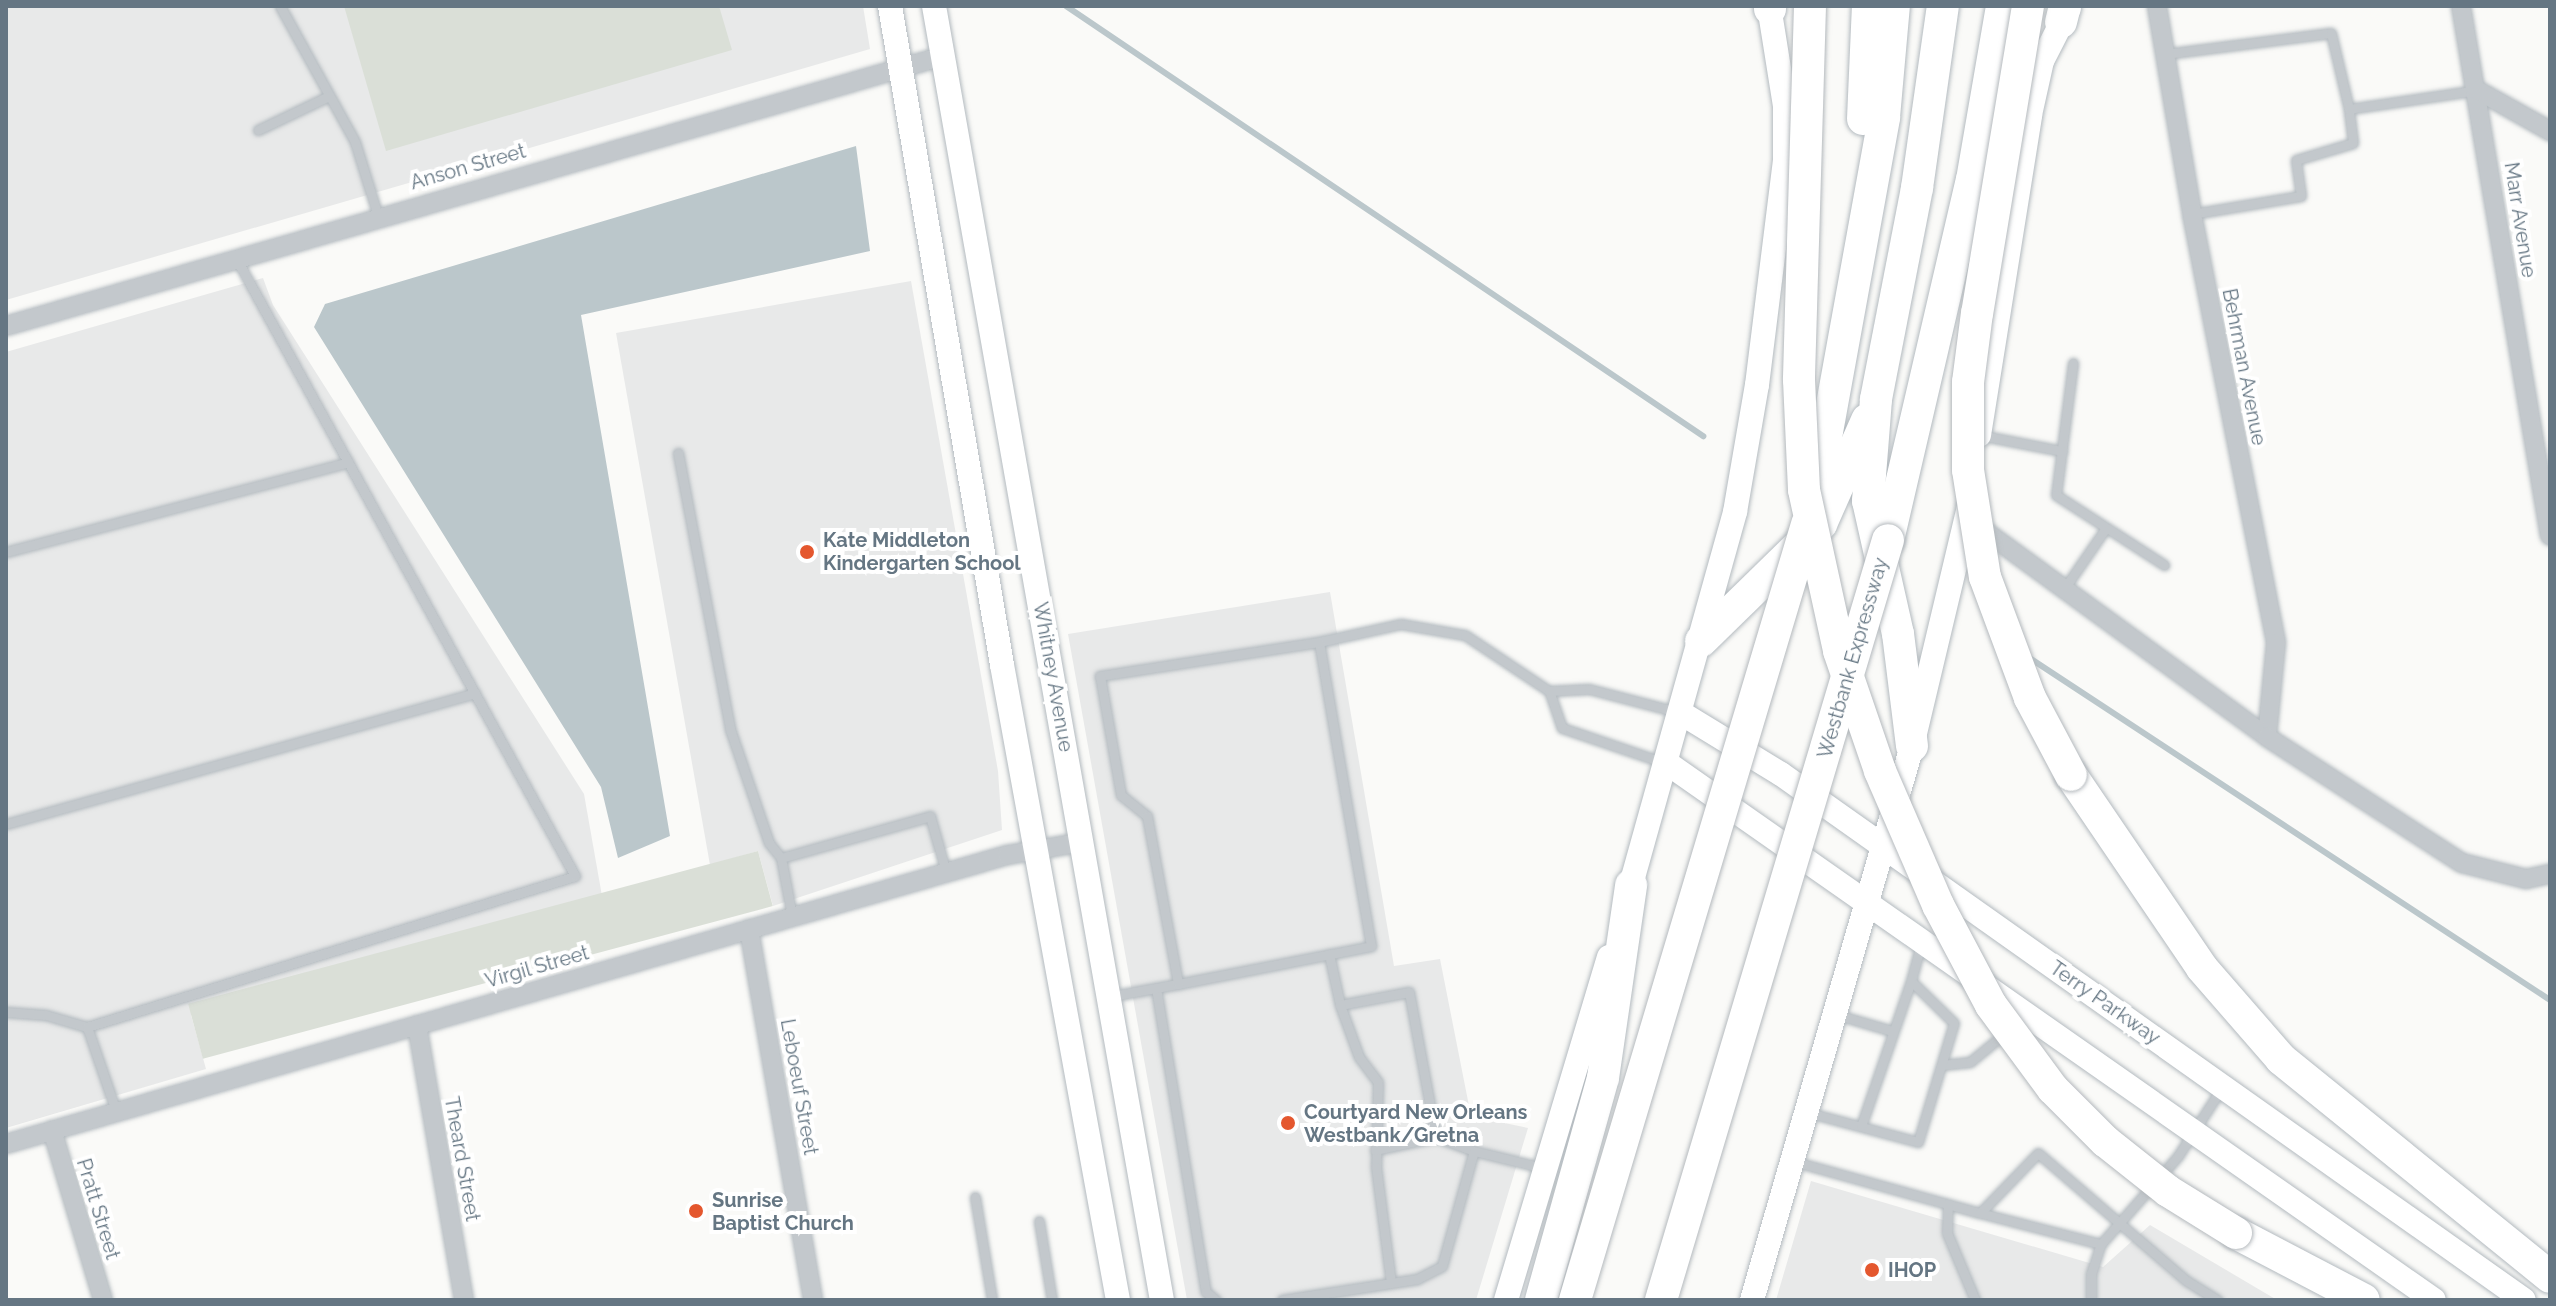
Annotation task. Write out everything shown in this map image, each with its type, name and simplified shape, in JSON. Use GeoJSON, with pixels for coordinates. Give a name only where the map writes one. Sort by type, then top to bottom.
{"type":"FeatureCollection","features":[{"type":"Feature","properties":{"kind":"highway"},"geometry":{"type":"LineString","coordinates":[[1810,6],[1799,380],[1804,490],[1839,651],[1880,771],[1938,905],[1991,1005],[2053,1089],[2105,1141],[2168,1191],[2236,1233],[2364,1300]]}},
{"type":"Feature","properties":{"kind":"highway"},"geometry":{"type":"LineString","coordinates":[[1857,264],[1868,6]]}},
{"type":"Feature","properties":{"kind":"highway"},"geometry":{"type":"LineString","coordinates":[[1575,1300],[1817,487],[1884,117],[1894,6]]}},
{"type":"Feature","properties":{"kind":"highway"},"geometry":{"type":"LineString","coordinates":[[1912,746],[1898,634],[1868,501],[1876,399],[1915,202],[1943,6]]}},
{"type":"Feature","properties":{"kind":"highway","name":"Westbank Expressway"},"geometry":{"type":"LineString","coordinates":[[1661,1300],[1888,540],[1972,180],[2002,6]]}},
{"type":"Feature","properties":{"kind":"highway"},"geometry":{"type":"LineString","coordinates":[[2028,6],[1977,313],[1966,421],[1968,470],[1985,577],[2030,698],[2071,775],[2141,883],[2202,968],[2281,1059],[2550,1277]]}},
{"type":"Feature","properties":{"kind":"highway"},"geometry":{"type":"LineString","coordinates":[[1701,641],[1821,524],[1876,399]]}},
{"type":"Feature","properties":{"kind":"highway"},"geometry":{"type":"LineString","coordinates":[[1541,1300],[1603,1078],[1631,885]]}},
{"type":"Feature","properties":{"kind":"street"},"geometry":{"type":"LineString","coordinates":[[890,6],[1020,768],[1039,846],[1118,1300]]}},
{"type":"Feature","properties":{"kind":"street","name":"Whitney Avenue"},"geometry":{"type":"LineString","coordinates":[[934,6],[1082,842],[1106,997],[1162,1300]]}},
{"type":"Feature","properties":{"kind":"street","name":"Behrman Avenue"},"geometry":{"type":"LineString","coordinates":[[2157,6],[2192,214],[2276,643],[2267,737]]}},
{"type":"Feature","properties":{"kind":"street","name":"Marr Avenue"},"geometry":{"type":"LineString","coordinates":[[2461,6],[2544,474],[2550,536]]}},
{"type":"Feature","properties":{"kind":"street"},"geometry":{"type":"LineString","coordinates":[[1506,1300],[1667,763],[1735,512],[1785,159],[1785,106],[1770,7]]}},
{"type":"Feature","properties":{"kind":"street"},"geometry":{"type":"LineString","coordinates":[[1752,1300],[1796,1162],[1912,746],[1967,518],[2030,115],[2042,61],[2065,11]]}},
{"type":"Feature","properties":{"kind":"street","name":"Anson Street"},"geometry":{"type":"LineString","coordinates":[[6,326],[235,257],[943,56]]}},
{"type":"Feature","properties":{"kind":"street"},"geometry":{"type":"LineString","coordinates":[[2477,90],[2550,131]]}},
{"type":"Feature","properties":{"kind":"street"},"geometry":{"type":"LineString","coordinates":[[1967,518],[2267,737],[2462,863],[2526,879],[2550,874]]}},
{"type":"Feature","properties":{"kind":"street","name":"Terry Parkway"},"geometry":{"type":"LineString","coordinates":[[1681,713],[1731,739],[1882,849],[2524,1300]]}},
{"type":"Feature","properties":{"kind":"street"},"geometry":{"type":"LineString","coordinates":[[1667,763],[1870,902],[1921,944],[2191,1135],[2434,1300]]}},
{"type":"Feature","properties":{"kind":"street","name":"Virgil Street"},"geometry":{"type":"LineString","coordinates":[[6,1144],[946,872],[1039,846],[1082,842]]}},
{"type":"Feature","properties":{"kind":"street","name":"Leboeuf Street"},"geometry":{"type":"LineString","coordinates":[[749,929],[813,1300]]}},
{"type":"Feature","properties":{"kind":"street","name":"Theard Street"},"geometry":{"type":"LineString","coordinates":[[417,1025],[464,1300]]}},
{"type":"Feature","properties":{"kind":"street","name":"Pratt Street"},"geometry":{"type":"LineString","coordinates":[[52,1130],[103,1300]]}},
{"type":"Feature","properties":{"kind":"lane"},"geometry":{"type":"LineString","coordinates":[[280,6],[355,142],[378,216]]}},
{"type":"Feature","properties":{"kind":"lane"},"geometry":{"type":"LineString","coordinates":[[2165,54],[2331,33],[2349,109],[2353,143],[2296,160],[2301,196],[2192,214]]}},
{"type":"Feature","properties":{"kind":"lane"},"geometry":{"type":"LineString","coordinates":[[2349,109],[2477,90]]}},
{"type":"Feature","properties":{"kind":"lane"},"geometry":{"type":"LineString","coordinates":[[258,130],[329,96]]}},
{"type":"Feature","properties":{"kind":"lane"},"geometry":{"type":"LineString","coordinates":[[6,1012],[46,1015],[87,1027],[575,876],[235,257]]}},
{"type":"Feature","properties":{"kind":"lane"},"geometry":{"type":"LineString","coordinates":[[2073,363],[2056,495],[2164,565]]}},
{"type":"Feature","properties":{"kind":"lane"},"geometry":{"type":"LineString","coordinates":[[1979,435],[2062,451]]}},
{"type":"Feature","properties":{"kind":"lane"},"geometry":{"type":"LineString","coordinates":[[678,453],[730,729],[769,843],[781,858],[792,916]]}},
{"type":"Feature","properties":{"kind":"lane"},"geometry":{"type":"LineString","coordinates":[[6,552],[348,462]]}},
{"type":"Feature","properties":{"kind":"lane"},"geometry":{"type":"LineString","coordinates":[[2064,589],[2106,528]]}},
{"type":"Feature","properties":{"kind":"lane"},"geometry":{"type":"LineString","coordinates":[[1178,984],[1147,816],[1121,795],[1100,676],[1319,642],[1401,624],[1465,635],[1549,691],[1589,689],[1681,713]]}},
{"type":"Feature","properties":{"kind":"lane"},"geometry":{"type":"LineString","coordinates":[[1106,997],[1371,946],[1319,642]]}},
{"type":"Feature","properties":{"kind":"lane"},"geometry":{"type":"LineString","coordinates":[[1549,691],[1562,728],[1667,763]]}},
{"type":"Feature","properties":{"kind":"lane"},"geometry":{"type":"LineString","coordinates":[[6,824],[475,693]]}},
{"type":"Feature","properties":{"kind":"lane"},"geometry":{"type":"LineString","coordinates":[[781,858],[930,816],[946,872]]}},
{"type":"Feature","properties":{"kind":"lane"},"geometry":{"type":"LineString","coordinates":[[1861,1126],[1921,944]]}},
{"type":"Feature","properties":{"kind":"lane"},"geometry":{"type":"LineString","coordinates":[[1329,954],[1340,1005],[1359,1057],[1378,1082],[1375,1150],[1391,1283]]}},
{"type":"Feature","properties":{"kind":"lane"},"geometry":{"type":"LineString","coordinates":[[1810,1113],[1918,1142],[1954,1023],[1911,981]]}},
{"type":"Feature","properties":{"kind":"lane"},"geometry":{"type":"LineString","coordinates":[[1156,988],[1206,1292],[1216,1300]]}},
{"type":"Feature","properties":{"kind":"lane"},"geometry":{"type":"LineString","coordinates":[[1340,1005],[1409,992],[1436,1137]]}},
{"type":"Feature","properties":{"kind":"lane"},"geometry":{"type":"LineString","coordinates":[[1837,1015],[1892,1031]]}},
{"type":"Feature","properties":{"kind":"lane"},"geometry":{"type":"LineString","coordinates":[[1942,1065],[1970,1062],[2025,1017]]}},
{"type":"Feature","properties":{"kind":"lane"},"geometry":{"type":"LineString","coordinates":[[87,1027],[116,1111]]}},
{"type":"Feature","properties":{"kind":"lane"},"geometry":{"type":"LineString","coordinates":[[2091,1300],[2091,1274],[2101,1244],[2191,1135],[2223,1086]]}},
{"type":"Feature","properties":{"kind":"lane"},"geometry":{"type":"LineString","coordinates":[[1375,1150],[1436,1137],[1474,1151],[1546,1169]]}},
{"type":"Feature","properties":{"kind":"lane"},"geometry":{"type":"LineString","coordinates":[[1282,1300],[1391,1283],[1442,1266],[1474,1151]]}},
{"type":"Feature","properties":{"kind":"lane"},"geometry":{"type":"LineString","coordinates":[[1980,1213],[2038,1153],[2120,1220],[2187,1281],[2217,1300]]}},
{"type":"Feature","properties":{"kind":"lane"},"geometry":{"type":"LineString","coordinates":[[1796,1162],[2101,1244]]}},
{"type":"Feature","properties":{"kind":"lane"},"geometry":{"type":"LineString","coordinates":[[975,1197],[992,1300]]}},
{"type":"Feature","properties":{"kind":"lane"},"geometry":{"type":"LineString","coordinates":[[1948,1204],[1947,1233],[1975,1300]]}},
{"type":"Feature","properties":{"kind":"lane"},"geometry":{"type":"LineString","coordinates":[[1039,1221],[1052,1300]]}},
{"type":"Feature","properties":{"kind":"shaded area"},"geometry":{"type":"Polygon","coordinates":[[[6,6],[863,6],[870,49],[6,300],[6,6]]]}},
{"type":"Feature","properties":{"kind":"shaded area"},"geometry":{"type":"Polygon","coordinates":[[[344,6],[719,6],[732,50],[386,151],[344,6]]]}},
{"type":"Feature","properties":{"kind":"shaded area"},"geometry":{"type":"Polygon","coordinates":[[[856,146],[870,251],[581,315],[670,836],[618,858],[601,787],[314,327],[325,304],[856,146]]]}},
{"type":"Feature","properties":{"kind":"shaded area"},"geometry":{"type":"Polygon","coordinates":[[[263,278],[273,305],[584,794],[602,896],[191,1015],[206,1069],[6,1128],[6,352],[263,278]]]}},
{"type":"Feature","properties":{"kind":"shaded area","name":"Kate Middleton Kindergarten School"},"geometry":{"type":"Polygon","coordinates":[[[911,281],[998,771],[1002,830],[773,906],[758,851],[710,865],[616,333],[911,281]]]}},
{"type":"Feature","properties":{"kind":"shaded area"},"geometry":{"type":"Polygon","coordinates":[[[1330,592],[1394,966],[1440,959],[1471,1116],[1528,1128],[1476,1300],[1187,1300],[1068,634],[1330,592]]]}},
{"type":"Feature","properties":{"kind":"shaded area"},"geometry":{"type":"Polygon","coordinates":[[[758,851],[773,906],[203,1059],[188,1004],[758,851]]]}},
{"type":"Feature","properties":{"kind":"shaded area"},"geometry":{"type":"Polygon","coordinates":[[[1811,1181],[2103,1267],[2150,1225],[2277,1300],[1776,1300],[1811,1181]]]}},
{"type":"Feature","properties":{"kind":"waterway"},"geometry":{"type":"LineString","coordinates":[[1066,6],[1703,436]]}},
{"type":"Feature","properties":{"kind":"waterway"},"geometry":{"type":"LineString","coordinates":[[2028,657],[2550,1000]]}},
{"type":"Feature","properties":{"kind":"place","name":"Kate Middleton Kindergarten School"},"geometry":{"type":"Point","coordinates":[807,552]}},
{"type":"Feature","properties":{"kind":"place","name":"Courtyard New Orleans Westbank/Gretna"},"geometry":{"type":"Point","coordinates":[1288,1123]}},
{"type":"Feature","properties":{"kind":"place","name":"Sunrise Baptist Church"},"geometry":{"type":"Point","coordinates":[696,1211]}},
{"type":"Feature","properties":{"kind":"place","name":"IHOP"},"geometry":{"type":"Point","coordinates":[1872,1270]}}]}
